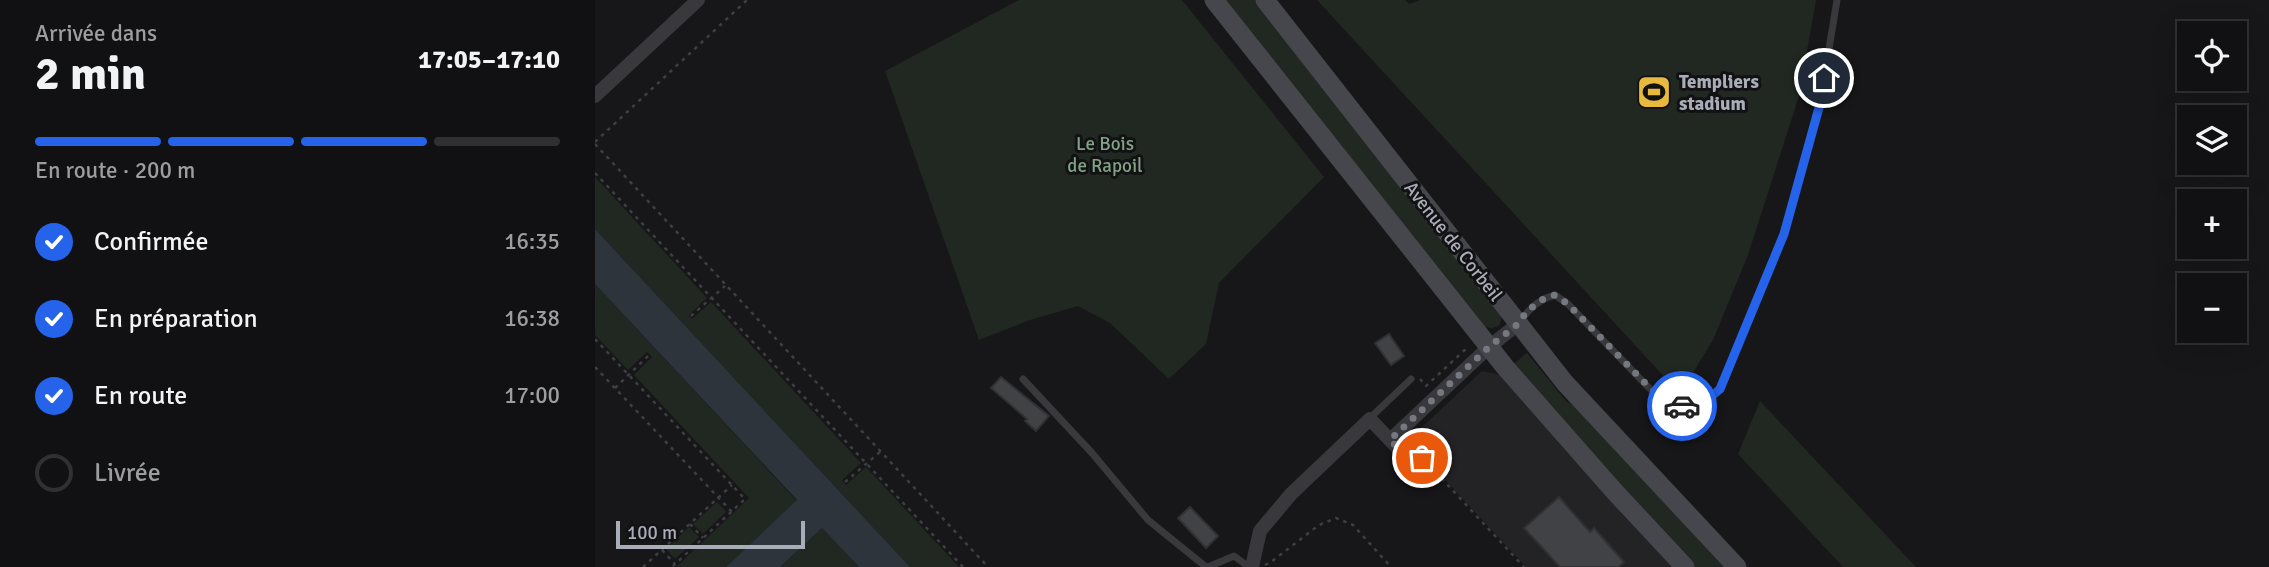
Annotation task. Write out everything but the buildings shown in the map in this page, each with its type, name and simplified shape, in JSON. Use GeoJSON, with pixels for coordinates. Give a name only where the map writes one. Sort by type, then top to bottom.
{"type":"FeatureCollection","features":[{"type":"Feature","properties":{"kind":"main road","name":"Avenue de Corbeil"},"geometry":{"type":"LineString","coordinates":[[1214,0],[1489,347],[1685,567]]}},
{"type":"Feature","properties":{"kind":"main road","name":"Avenue de Corbeil"},"geometry":{"type":"LineString","coordinates":[[1265,0],[1565,383],[1737,567]]}},
{"type":"Feature","properties":{"kind":"street"},"geometry":{"type":"LineString","coordinates":[[595,96],[698,0]]}},
{"type":"Feature","properties":{"kind":"street"},"geometry":{"type":"LineString","coordinates":[[1390,440],[1489,347],[1518,324]]}},
{"type":"Feature","properties":{"kind":"street"},"geometry":{"type":"LineString","coordinates":[[1250,567],[1260,531],[1290,494],[1370,419],[1414,464],[1422,458]]}},
{"type":"Feature","properties":{"kind":"lane"},"geometry":{"type":"LineString","coordinates":[[1518,324],[1527,311],[1546,297],[1555,295],[1568,304],[1669,404],[1689,407],[1709,399],[1720,389],[1784,234],[1820,104],[1837,0]]}},
{"type":"Feature","properties":{"kind":"lane"},"geometry":{"type":"LineString","coordinates":[[1023,379],[1092,453],[1148,520],[1207,567],[1234,556],[1250,567]]}},
{"type":"Feature","properties":{"kind":"lane"},"geometry":{"type":"LineString","coordinates":[[1370,419],[1411,379]]}},
{"type":"Feature","properties":{"kind":"path"},"geometry":{"type":"LineString","coordinates":[[747,0],[595,145],[988,567]]}},
{"type":"Feature","properties":{"kind":"path"},"geometry":{"type":"LineString","coordinates":[[595,173],[963,567]]}},
{"type":"Feature","properties":{"kind":"path"},"geometry":{"type":"LineString","coordinates":[[691,316],[726,285]]}},
{"type":"Feature","properties":{"kind":"path"},"geometry":{"type":"LineString","coordinates":[[595,339],[745,499],[674,565],[662,550]]}},
{"type":"Feature","properties":{"kind":"path"},"geometry":{"type":"LineString","coordinates":[[1411,379],[1416,374],[1426,386],[1468,346]]}},
{"type":"Feature","properties":{"kind":"path"},"geometry":{"type":"LineString","coordinates":[[615,388],[648,356]]}},
{"type":"Feature","properties":{"kind":"path"},"geometry":{"type":"LineString","coordinates":[[595,367],[731,512]]}},
{"type":"Feature","properties":{"kind":"path"},"geometry":{"type":"LineString","coordinates":[[845,482],[881,452]]}},
{"type":"Feature","properties":{"kind":"path"},"geometry":{"type":"LineString","coordinates":[[1422,458],[1524,567]]}},
{"type":"Feature","properties":{"kind":"path"},"geometry":{"type":"LineString","coordinates":[[643,567],[732,485]]}},
{"type":"Feature","properties":{"kind":"path"},"geometry":{"type":"LineString","coordinates":[[1260,567],[1271,562],[1319,524],[1336,519],[1353,525],[1391,567]]}},
{"type":"Feature","properties":{"kind":"path"},"geometry":{"type":"LineString","coordinates":[[689,524],[703,538]]}},
{"type":"Feature","properties":{"kind":"shaded area"},"geometry":{"type":"Polygon","coordinates":[[[595,229],[910,567],[859,567],[822,528],[780,567],[726,567],[797,500],[595,284],[595,229]]]}},
{"type":"Feature","properties":{"kind":"shaded area"},"geometry":{"type":"Polygon","coordinates":[[[1482,371],[1501,375],[1678,567],[1526,567],[1408,440],[1482,371]]]}},
{"type":"Feature","properties":{"kind":"green space","name":"Le Bois de Rapoil"},"geometry":{"type":"Polygon","coordinates":[[[1019,0],[1182,0],[1324,177],[1219,283],[1206,344],[1169,379],[1110,323],[1078,306],[1030,320],[979,340],[885,71],[1019,0]]]}},
{"type":"Feature","properties":{"kind":"green space"},"geometry":{"type":"Polygon","coordinates":[[[1222,0],[1256,0],[1503,315],[1499,326],[1485,327],[1222,0]]]}},
{"type":"Feature","properties":{"kind":"green space"},"geometry":{"type":"Polygon","coordinates":[[[1317,0],[1405,0],[1409,4],[1420,0],[1816,0],[1799,96],[1748,255],[1713,340],[1680,394],[1317,0]]]}},
{"type":"Feature","properties":{"kind":"green space"},"geometry":{"type":"Polygon","coordinates":[[[595,177],[707,298],[689,315],[692,319],[711,302],[861,463],[842,480],[846,485],[866,467],[959,567],[910,567],[595,229],[595,177]]]}},
{"type":"Feature","properties":{"kind":"green space"},"geometry":{"type":"Polygon","coordinates":[[[595,284],[797,501],[726,567],[676,567],[749,498],[634,375],[652,357],[647,352],[628,370],[595,335],[595,284]]]}},
{"type":"Feature","properties":{"kind":"green space"},"geometry":{"type":"Polygon","coordinates":[[[1527,353],[1566,401],[1584,412],[1728,567],[1691,567],[1510,367],[1527,353]]]}},
{"type":"Feature","properties":{"kind":"green space"},"geometry":{"type":"Polygon","coordinates":[[[1760,401],[1916,567],[1843,567],[1738,454],[1760,401]]]}},
{"type":"Feature","properties":{"kind":"green space"},"geometry":{"type":"Polygon","coordinates":[[[717,502],[726,512],[703,534],[693,524],[717,502]]]}},
{"type":"Feature","properties":{"kind":"green space"},"geometry":{"type":"Polygon","coordinates":[[[689,527],[699,537],[675,559],[666,549],[689,527]]]}},
{"type":"Feature","properties":{"kind":"green space"},"geometry":{"type":"Polygon","coordinates":[[[822,528],[859,567],[780,567],[822,528]]]}},
{"type":"Feature","properties":{"kind":"way so far"},"geometry":{"type":"LineString","coordinates":[[1422,458],[1414,464],[1390,440],[1489,347],[1518,324],[1527,311],[1546,297],[1555,295],[1568,304],[1653,391],[1669,404],[1682,406]]}},
{"type":"Feature","properties":{"kind":"place","name":"Templiers stadium"},"geometry":{"type":"Point","coordinates":[1654,92]}},
{"type":"Feature","properties":{"kind":"route"},"geometry":{"type":"LineString","coordinates":[[1682,406],[1689,407],[1709,399],[1720,389],[1784,234],[1820,104],[1824,78]]}}]}
